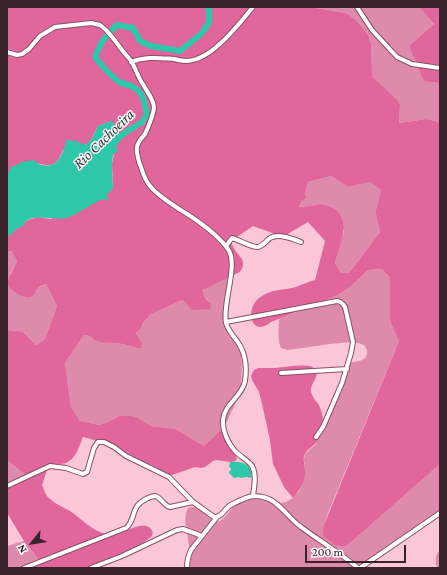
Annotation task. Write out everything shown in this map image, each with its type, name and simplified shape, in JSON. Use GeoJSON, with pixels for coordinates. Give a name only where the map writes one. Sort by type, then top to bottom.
{"type":"FeatureCollection","features":[{"type":"Feature","properties":{"kind":"street"},"geometry":{"type":"LineString","coordinates":[[131,62],[140,58],[154,57],[187,61],[200,58],[221,44],[253,7]]}},
{"type":"Feature","properties":{"kind":"street"},"geometry":{"type":"LineString","coordinates":[[357,7],[372,30],[397,57],[412,64],[440,68]]}},
{"type":"Feature","properties":{"kind":"street"},"geometry":{"type":"LineString","coordinates":[[7,52],[17,55],[22,54],[29,50],[40,36],[55,26],[91,23],[100,25],[131,62],[152,101],[154,108],[145,133],[140,139],[137,147],[140,165],[144,176],[150,186],[160,196],[192,217],[226,246],[232,256],[226,308],[226,322],[231,334],[240,345],[244,353],[247,367],[245,383],[240,393],[225,411],[223,424],[231,446],[253,467],[255,482],[253,496]]}},
{"type":"Feature","properties":{"kind":"street"},"geometry":{"type":"LineString","coordinates":[[226,246],[231,239],[234,238],[256,247],[274,237],[290,238],[301,242]]}},
{"type":"Feature","properties":{"kind":"street"},"geometry":{"type":"LineString","coordinates":[[226,322],[340,301],[343,304],[353,342],[347,369],[339,390],[323,427],[316,438]]}},
{"type":"Feature","properties":{"kind":"street"},"geometry":{"type":"LineString","coordinates":[[281,373],[347,369]]}},
{"type":"Feature","properties":{"kind":"street"},"geometry":{"type":"LineString","coordinates":[[7,486],[50,466],[66,468],[83,474],[87,472],[94,448],[98,442],[104,442],[126,456],[168,477],[193,502],[214,517],[217,517]]}},
{"type":"Feature","properties":{"kind":"street"},"geometry":{"type":"LineString","coordinates":[[187,568],[189,554],[217,517],[229,507],[253,496],[266,498],[273,501],[280,506],[299,526],[359,568],[440,513]]}},
{"type":"Feature","properties":{"kind":"street"},"geometry":{"type":"LineString","coordinates":[[24,568],[126,528],[131,523],[136,506],[149,497],[158,497],[168,507],[193,502]]}},
{"type":"Feature","properties":{"kind":"street"},"geometry":{"type":"LineString","coordinates":[[91,568],[122,556],[177,530],[183,529],[202,536]]}},
{"type":"Feature","properties":{"kind":"shaded area"},"geometry":{"type":"Polygon","coordinates":[[[7,7],[310,7],[346,13],[355,19],[368,35],[371,43],[373,77],[398,101],[400,105],[399,123],[426,119],[440,122],[440,464],[349,544],[342,547],[333,544],[324,537],[324,525],[399,341],[390,320],[390,278],[382,269],[368,270],[349,288],[336,296],[264,326],[258,327],[254,324],[251,314],[256,301],[269,292],[292,288],[315,280],[325,241],[308,222],[286,235],[278,235],[253,226],[231,241],[243,263],[240,272],[202,290],[204,296],[211,305],[210,309],[192,310],[183,300],[151,314],[136,333],[142,343],[141,348],[123,344],[101,342],[94,340],[90,336],[84,335],[65,363],[71,407],[80,421],[99,425],[119,416],[131,416],[138,418],[151,426],[176,429],[204,446],[223,430],[237,459],[230,462],[216,460],[205,467],[195,467],[172,475],[167,474],[152,465],[142,462],[116,446],[83,437],[77,452],[72,459],[66,463],[56,465],[47,470],[42,485],[46,495],[54,502],[70,511],[100,532],[112,535],[135,527],[146,526],[150,528],[153,533],[151,537],[143,543],[92,568],[35,568],[38,561],[37,557],[24,541],[7,513],[7,484],[11,486],[24,474],[7,460],[7,330],[23,332],[36,345],[45,339],[57,306],[46,284],[40,286],[34,295],[30,297],[20,295],[11,288],[8,281],[17,261],[12,251],[7,251],[7,235],[28,220],[38,217],[51,219],[113,189],[112,164],[114,154],[109,122],[98,126],[90,141],[85,145],[63,150],[58,160],[52,165],[44,165],[33,162],[7,175],[7,7]],[[331,176],[308,182],[305,194],[306,198],[302,201],[299,207],[326,205],[332,207],[338,212],[343,223],[343,230],[341,244],[335,263],[341,273],[349,273],[380,232],[376,210],[381,190],[370,182],[348,187],[331,176]]]}},
{"type":"Feature","properties":{"kind":"shaded area"},"geometry":{"type":"Polygon","coordinates":[[[310,7],[419,7],[434,24],[411,44],[412,54],[417,63],[421,76],[430,82],[440,83],[440,122],[426,119],[399,123],[400,105],[373,77],[371,43],[364,29],[355,19],[346,13],[310,7]]]}},
{"type":"Feature","properties":{"kind":"shaded area"},"geometry":{"type":"Polygon","coordinates":[[[419,7],[440,7],[440,83],[425,81],[421,76],[410,48],[411,44],[434,24],[419,7]]]}},
{"type":"Feature","properties":{"kind":"shaded area"},"geometry":{"type":"Polygon","coordinates":[[[331,176],[348,187],[370,182],[381,190],[376,210],[380,232],[349,273],[341,273],[335,263],[344,231],[315,206],[299,208],[308,182],[331,176]]]}},
{"type":"Feature","properties":{"kind":"shaded area"},"geometry":{"type":"Polygon","coordinates":[[[12,250],[17,261],[10,274],[36,291],[37,288],[46,284],[57,306],[45,339],[36,345],[23,332],[7,330],[7,251],[12,250]]]}},
{"type":"Feature","properties":{"kind":"shaded area"},"geometry":{"type":"Polygon","coordinates":[[[382,269],[390,278],[390,320],[399,341],[328,513],[324,525],[324,537],[339,547],[349,544],[440,464],[440,512],[359,568],[189,568],[190,551],[185,522],[188,508],[198,508],[216,522],[222,520],[239,501],[248,496],[281,503],[293,498],[300,490],[302,485],[305,471],[305,454],[316,444],[343,374],[349,363],[364,359],[367,355],[366,347],[362,344],[356,343],[339,343],[287,350],[281,348],[279,338],[279,319],[336,296],[349,288],[368,270],[382,269]]]}},
{"type":"Feature","properties":{"kind":"shaded area"},"geometry":{"type":"Polygon","coordinates":[[[230,276],[226,304],[228,328],[241,354],[241,389],[223,430],[204,446],[176,429],[151,426],[138,418],[119,416],[99,425],[80,421],[71,407],[65,363],[84,335],[90,336],[94,340],[123,344],[137,348],[142,343],[136,333],[151,314],[183,300],[209,301],[201,290],[230,276]]]}},
{"type":"Feature","properties":{"kind":"shaded area"},"geometry":{"type":"Polygon","coordinates":[[[308,366],[315,369],[317,374],[311,392],[319,405],[323,421],[319,440],[305,453],[305,478],[300,489],[293,498],[284,487],[273,464],[270,440],[259,392],[251,376],[254,370],[258,368],[308,366]]]}},
{"type":"Feature","properties":{"kind":"shaded area"},"geometry":{"type":"Polygon","coordinates":[[[7,460],[24,474],[11,486],[7,484],[7,460]]]}},
{"type":"Feature","properties":{"kind":"shaded area"},"geometry":{"type":"Polygon","coordinates":[[[24,541],[37,557],[38,561],[35,568],[7,568],[7,546],[24,541]]]}},
{"type":"Feature","properties":{"kind":"shaded area"},"geometry":{"type":"Polygon","coordinates":[[[440,550],[440,568],[437,568],[436,558],[440,550]]]}},
{"type":"Feature","properties":{"kind":"water"},"geometry":{"type":"Polygon","coordinates":[[[112,121],[117,127],[120,134],[120,141],[117,146],[118,152],[114,153],[112,166],[113,189],[107,194],[108,200],[100,200],[67,218],[29,219],[22,227],[17,228],[7,237],[7,175],[11,167],[31,160],[43,165],[53,164],[63,152],[68,139],[74,142],[76,140],[85,145],[91,139],[98,126],[112,121]]]}},
{"type":"Feature","properties":{"kind":"water"},"geometry":{"type":"Polygon","coordinates":[[[230,462],[246,464],[250,469],[251,478],[234,478],[229,473],[230,470],[231,471],[231,468],[229,467],[230,462]]]}},
{"type":"Feature","properties":{"kind":"waterway","name":"Rio Cachoeira"},"geometry":{"type":"LineString","coordinates":[[114,143],[123,134],[142,122],[147,114],[143,97],[139,91],[131,86],[119,82],[95,57],[99,47],[117,25],[133,28],[140,41],[151,46],[180,51],[201,34],[209,23],[209,9],[207,7]]}}]}
